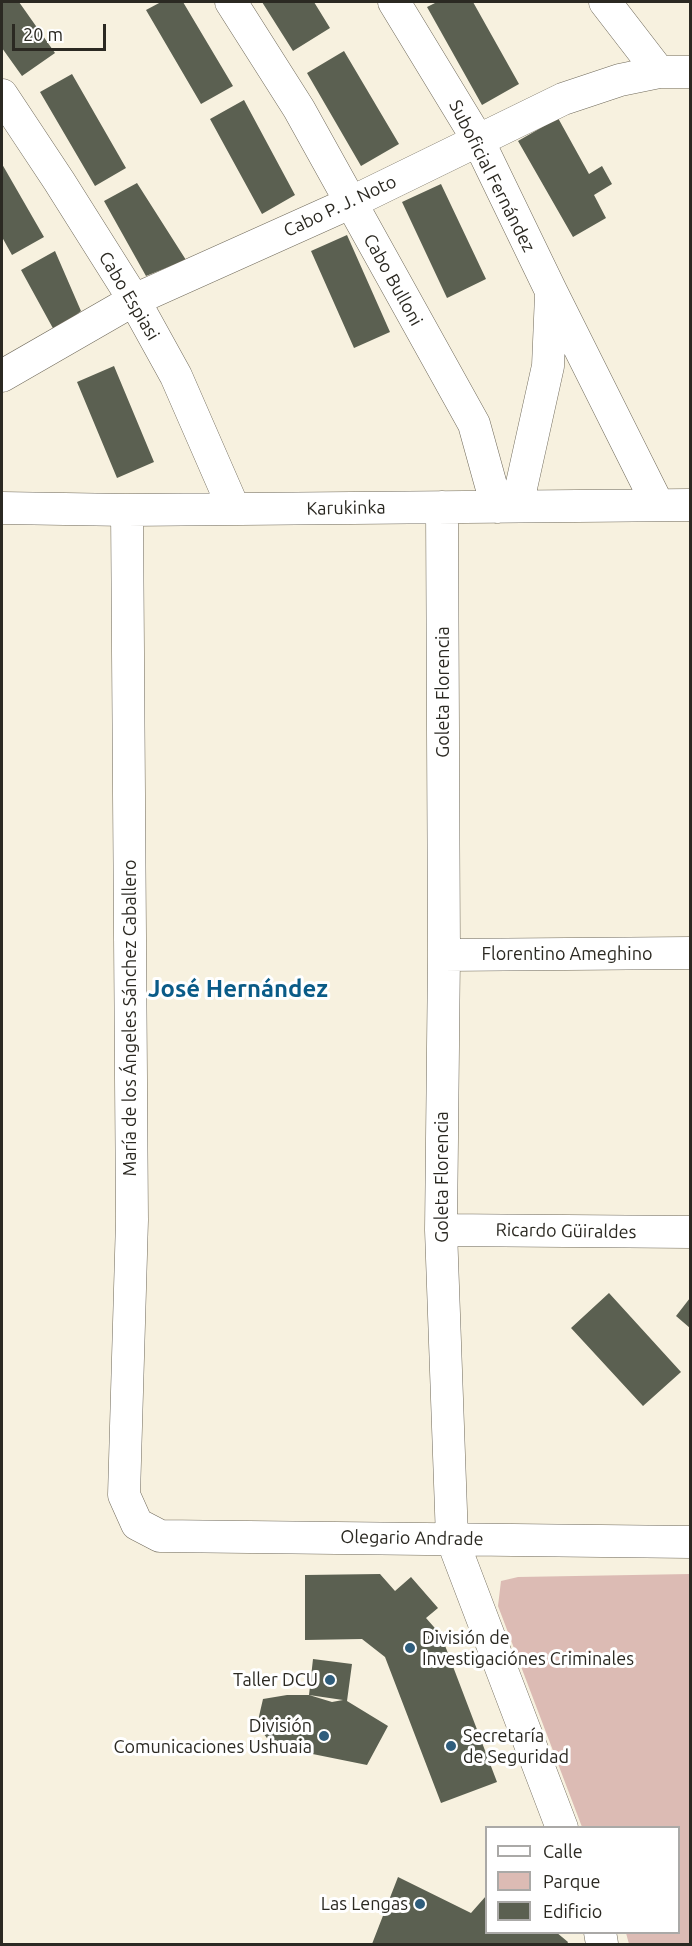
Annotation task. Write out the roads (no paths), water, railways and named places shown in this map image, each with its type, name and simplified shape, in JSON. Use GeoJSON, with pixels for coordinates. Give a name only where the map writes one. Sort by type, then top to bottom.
{"type":"FeatureCollection","features":[{"type":"Feature","properties":{"kind":"street","name":"Cabo Bulloni"},"geometry":{"type":"LineString","coordinates":[[231,2],[298,109],[474,424],[507,506]]}},
{"type":"Feature","properties":{"kind":"street","name":"Suboficial Fernández"},"geometry":{"type":"LineString","coordinates":[[394,2],[478,140],[658,505]]}},
{"type":"Feature","properties":{"kind":"street"},"geometry":{"type":"LineString","coordinates":[[604,2],[659,72]]}},
{"type":"Feature","properties":{"kind":"street","name":"Cabo P. J. Noto"},"geometry":{"type":"LineString","coordinates":[[2,376],[134,300],[350,203],[563,99],[620,80],[659,72],[690,72]]}},
{"type":"Feature","properties":{"kind":"street","name":"Cabo Espiasi"},"geometry":{"type":"LineString","coordinates":[[2,95],[134,300],[176,376],[234,509]]}},
{"type":"Feature","properties":{"kind":"street","name":"Suboficial Fernández"},"geometry":{"type":"LineString","coordinates":[[507,506],[548,366],[551,291]]}},
{"type":"Feature","properties":{"kind":"street","name":"Karukinka"},"geometry":{"type":"LineString","coordinates":[[4,503],[126,510],[690,505]]}},
{"type":"Feature","properties":{"kind":"street","name":"Goleta Florencia"},"geometry":{"type":"LineString","coordinates":[[442,507],[444,955],[441,1230],[452,1539],[562,1826]]}},
{"type":"Feature","properties":{"kind":"street","name":"María de los Ángeles Sánchez Caballero"},"geometry":{"type":"LineString","coordinates":[[126,510],[132,1220],[124,1495],[137,1524]]}},
{"type":"Feature","properties":{"kind":"street","name":"Florentino Ameghino"},"geometry":{"type":"LineString","coordinates":[[444,955],[690,953]]}},
{"type":"Feature","properties":{"kind":"street","name":"Ricardo Güiraldes"},"geometry":{"type":"LineString","coordinates":[[441,1230],[690,1232]]}},
{"type":"Feature","properties":{"kind":"street","name":"Olegario Andrade"},"geometry":{"type":"LineString","coordinates":[[137,1524],[160,1536],[690,1542]]}},
{"type":"Feature","properties":{"kind":"place","name":"División de Investigaciónes Criminales"},"geometry":{"type":"Point","coordinates":[410,1648]}},
{"type":"Feature","properties":{"kind":"place","name":"Taller DCU"},"geometry":{"type":"Point","coordinates":[330,1680]}},
{"type":"Feature","properties":{"kind":"place","name":"División Comunicaciones Ushuaia"},"geometry":{"type":"Point","coordinates":[324,1736]}},
{"type":"Feature","properties":{"kind":"place","name":"Secretaría de Seguridad"},"geometry":{"type":"Point","coordinates":[451,1746]}},
{"type":"Feature","properties":{"kind":"place","name":"Las Lengas"},"geometry":{"type":"Point","coordinates":[420,1904]}},
{"type":"Feature","properties":{"kind":"district","name":"José Hernández"},"geometry":{"type":"Point","coordinates":[238,989]}}]}
